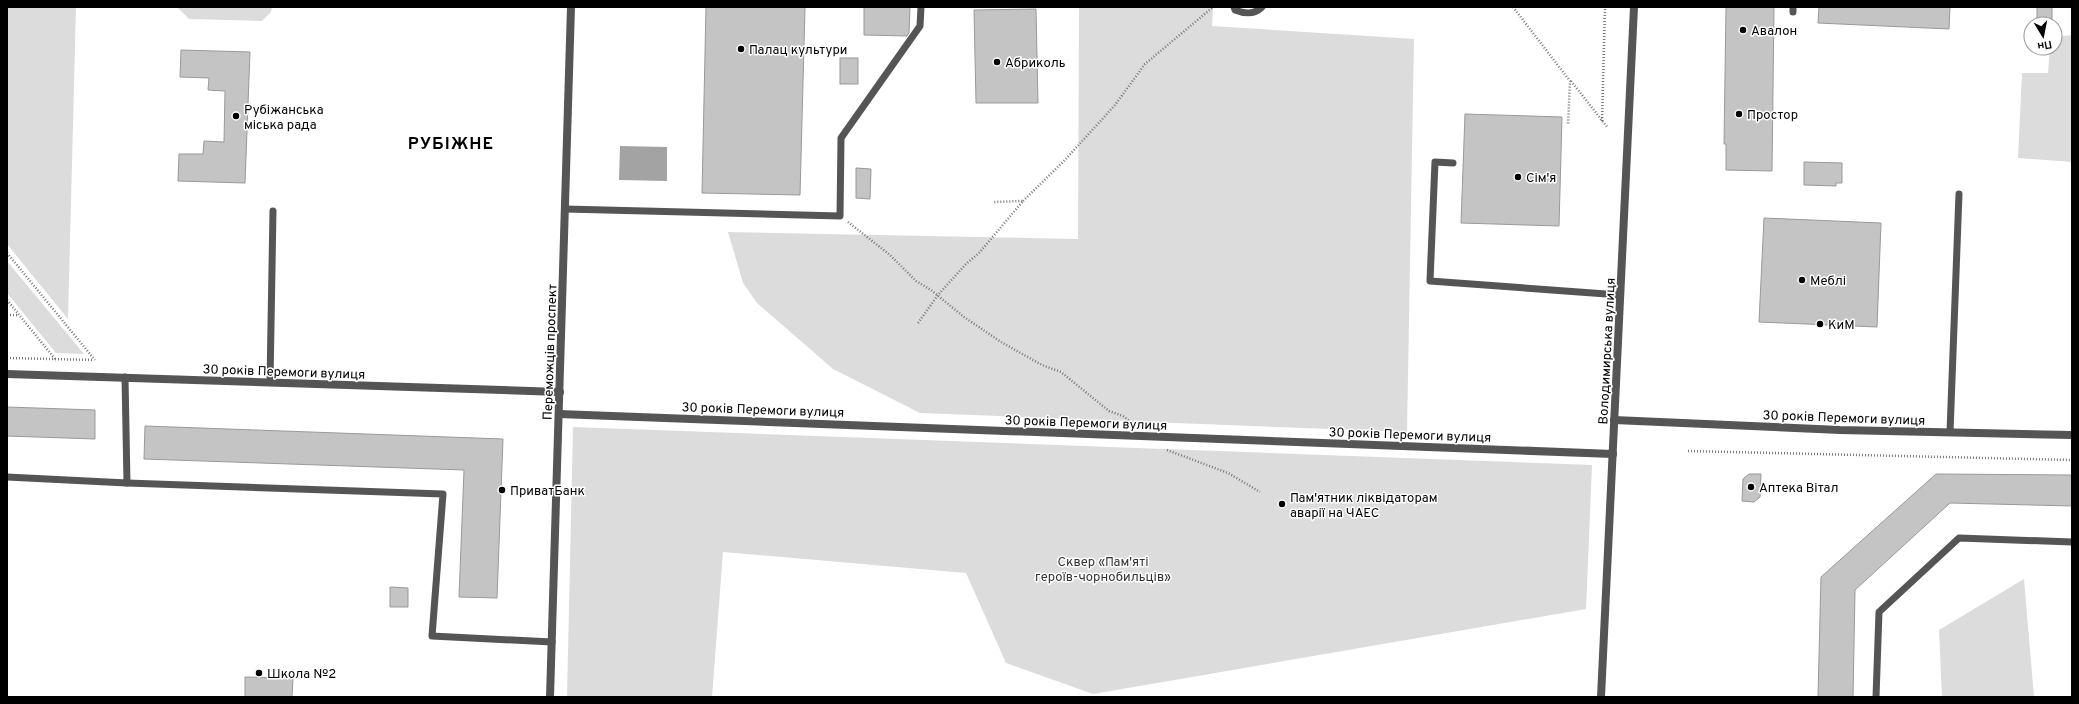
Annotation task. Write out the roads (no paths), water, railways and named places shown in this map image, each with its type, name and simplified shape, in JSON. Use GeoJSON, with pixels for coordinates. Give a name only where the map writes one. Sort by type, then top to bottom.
{"type":"FeatureCollection","features":[{"type":"Feature","properties":{"kind":"street","name":"Переможців проспект"},"geometry":{"type":"LineString","coordinates":[[550,697],[571,7]]}},
{"type":"Feature","properties":{"kind":"street","name":"Володимирська вулиця"},"geometry":{"type":"LineString","coordinates":[[1601,697],[1634,7]]}},
{"type":"Feature","properties":{"kind":"street","name":"30 років Перемоги вулиця"},"geometry":{"type":"LineString","coordinates":[[7,374],[560,392]]}},
{"type":"Feature","properties":{"kind":"street","name":"30 років Перемоги вулиця"},"geometry":{"type":"LineString","coordinates":[[559,414],[1613,454]]}},
{"type":"Feature","properties":{"kind":"street","name":"30 років Перемоги вулиця"},"geometry":{"type":"LineString","coordinates":[[1614,420],[1840,430],[2072,435]]}},
{"type":"Feature","properties":{"kind":"lane"},"geometry":{"type":"LineString","coordinates":[[565,209],[840,216],[841,138],[920,26],[920,7]]}},
{"type":"Feature","properties":{"kind":"lane"},"geometry":{"type":"LineString","coordinates":[[1234,7],[1235,10],[1246,14],[1259,10],[1262,7]]}},
{"type":"Feature","properties":{"kind":"lane"},"geometry":{"type":"LineString","coordinates":[[1453,163],[1435,162],[1430,281],[1620,295]]}},
{"type":"Feature","properties":{"kind":"lane"},"geometry":{"type":"LineString","coordinates":[[1950,432],[1959,194]]}},
{"type":"Feature","properties":{"kind":"lane"},"geometry":{"type":"LineString","coordinates":[[270,382],[273,211]]}},
{"type":"Feature","properties":{"kind":"lane"},"geometry":{"type":"LineString","coordinates":[[126,377],[128,483]]}},
{"type":"Feature","properties":{"kind":"lane"},"geometry":{"type":"LineString","coordinates":[[7,477],[128,483],[443,494],[432,636],[552,642]]}},
{"type":"Feature","properties":{"kind":"lane"},"geometry":{"type":"LineString","coordinates":[[1876,697],[1879,612],[1959,538],[2072,542]]}},
{"type":"Feature","properties":{"kind":"place","name":"Авалон"},"geometry":{"type":"Point","coordinates":[1743,30]}},
{"type":"Feature","properties":{"kind":"place","name":"Палац культури"},"geometry":{"type":"Point","coordinates":[741,49]}},
{"type":"Feature","properties":{"kind":"place","name":"Абриколь"},"geometry":{"type":"Point","coordinates":[997,62]}},
{"type":"Feature","properties":{"kind":"place","name":"Простор"},"geometry":{"type":"Point","coordinates":[1739,114]}},
{"type":"Feature","properties":{"kind":"place","name":"Рубіжанська міська рада"},"geometry":{"type":"Point","coordinates":[236,116]}},
{"type":"Feature","properties":{"kind":"place","name":"Сім'я"},"geometry":{"type":"Point","coordinates":[1518,177]}},
{"type":"Feature","properties":{"kind":"place","name":"Меблі"},"geometry":{"type":"Point","coordinates":[1802,280]}},
{"type":"Feature","properties":{"kind":"place","name":"КиМ"},"geometry":{"type":"Point","coordinates":[1820,324]}},
{"type":"Feature","properties":{"kind":"place","name":"Аптека Вітал"},"geometry":{"type":"Point","coordinates":[1751,487]}},
{"type":"Feature","properties":{"kind":"place","name":"ПриватБанк"},"geometry":{"type":"Point","coordinates":[502,490]}},
{"type":"Feature","properties":{"kind":"place","name":"Пам'ятник ліквідаторам аварії на ЧАЕС"},"geometry":{"type":"Point","coordinates":[1282,504]}},
{"type":"Feature","properties":{"kind":"place","name":"Школа №2"},"geometry":{"type":"Point","coordinates":[259,673]}},
{"type":"Feature","properties":{"kind":"district","name":"РУБІЖНЕ"},"geometry":{"type":"Point","coordinates":[451,143]}},
{"type":"Feature","properties":{"kind":"park label","name":"Сквер «Пам'яті героїв-чорнобильців»"},"geometry":{"type":"Point","coordinates":[1103,568]}}]}
